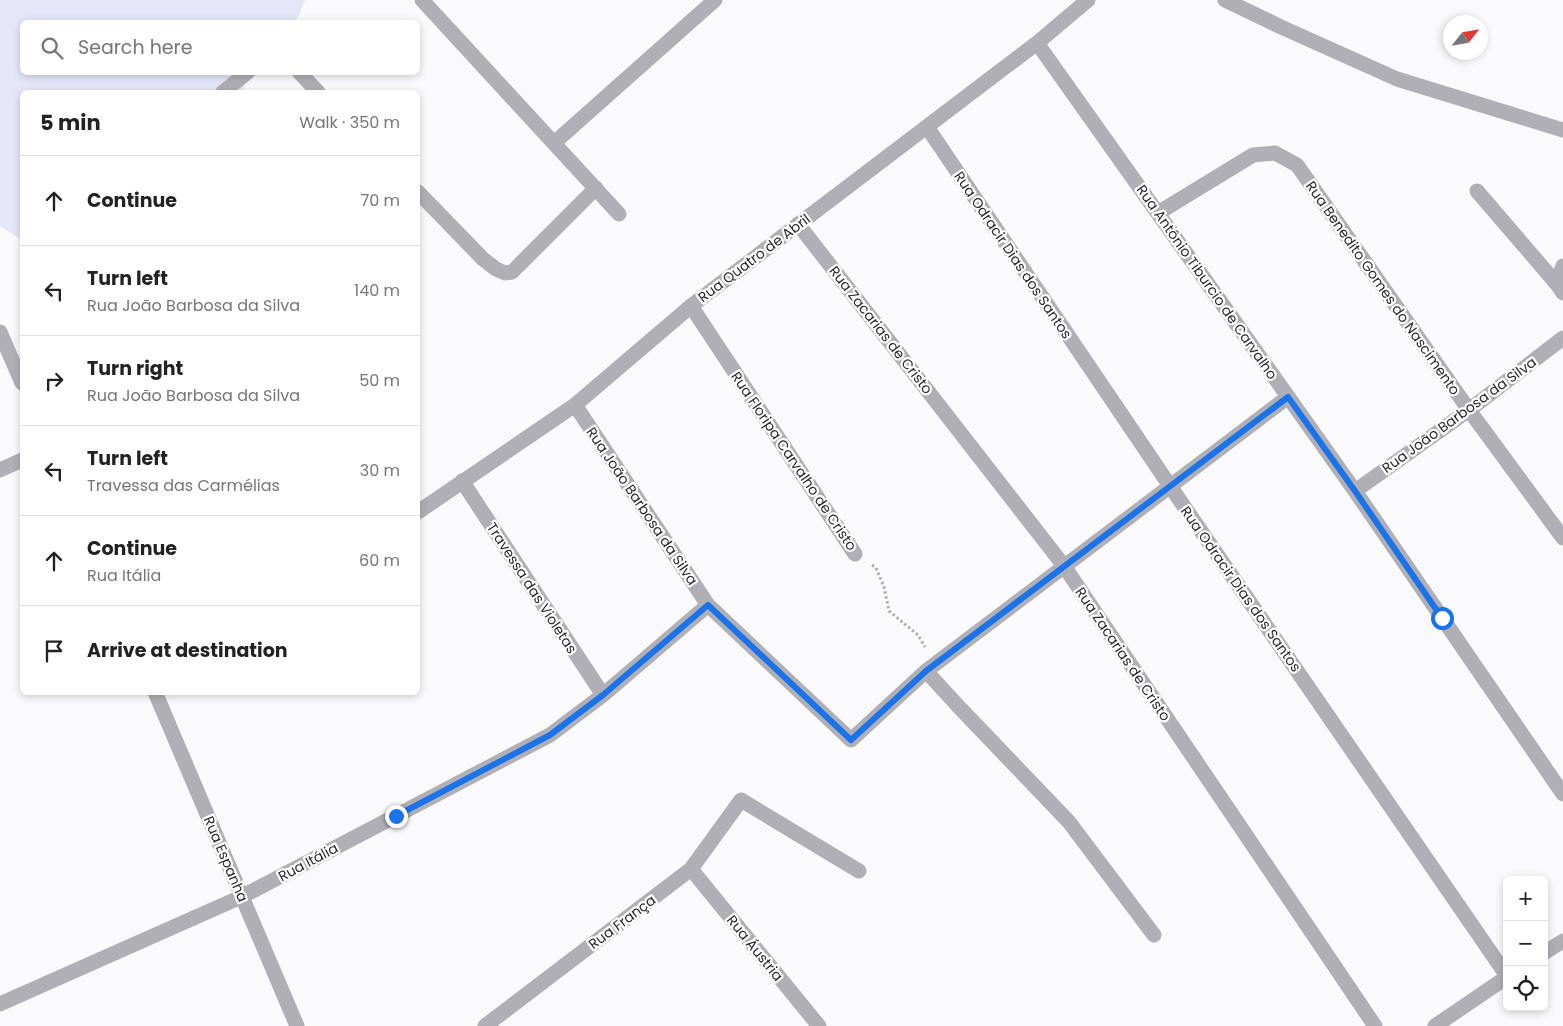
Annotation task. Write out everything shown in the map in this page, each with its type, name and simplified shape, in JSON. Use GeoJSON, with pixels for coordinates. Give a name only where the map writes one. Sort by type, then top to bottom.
{"type":"FeatureCollection","features":[{"type":"Feature","properties":{"kind":"street"},"geometry":{"type":"LineString","coordinates":[[422,0],[619,214]]}},
{"type":"Feature","properties":{"kind":"street"},"geometry":{"type":"LineString","coordinates":[[554,143],[715,0]]}},
{"type":"Feature","properties":{"kind":"street","name":"Rua Quatro de Abril"},"geometry":{"type":"LineString","coordinates":[[420,511],[575,405],[691,306],[1037,43],[1088,0]]}},
{"type":"Feature","properties":{"kind":"street"},"geometry":{"type":"LineString","coordinates":[[1225,0],[1397,79],[1563,130]]}},
{"type":"Feature","properties":{"kind":"street","name":"Rua Antônio Tiburcio de Carvalho"},"geometry":{"type":"LineString","coordinates":[[1037,43],[1355,491],[1563,794]]}},
{"type":"Feature","properties":{"kind":"street"},"geometry":{"type":"LineString","coordinates":[[226,90],[244,75]]}},
{"type":"Feature","properties":{"kind":"street"},"geometry":{"type":"LineString","coordinates":[[302,75],[316,90]]}},
{"type":"Feature","properties":{"kind":"street","name":"Rua Odracir Dias dos Santos"},"geometry":{"type":"LineString","coordinates":[[927,127],[1170,486],[1503,970]]}},
{"type":"Feature","properties":{"kind":"street","name":"Rua Benedito Gomes do Nascimento"},"geometry":{"type":"LineString","coordinates":[[1158,213],[1253,155],[1274,152],[1296,165],[1469,410],[1563,538]]}},
{"type":"Feature","properties":{"kind":"street"},"geometry":{"type":"LineString","coordinates":[[420,194],[483,259],[505,273],[512,272],[596,188]]}},
{"type":"Feature","properties":{"kind":"street"},"geometry":{"type":"LineString","coordinates":[[1477,191],[1560,288]]}},
{"type":"Feature","properties":{"kind":"street","name":"Rua Zacarias de Cristo"},"geometry":{"type":"LineString","coordinates":[[798,224],[1064,566],[1375,1026]]}},
{"type":"Feature","properties":{"kind":"street"},"geometry":{"type":"LineString","coordinates":[[1560,288],[1563,266]]}},
{"type":"Feature","properties":{"kind":"street","name":"Rua Floripa Carvalho de Cristo"},"geometry":{"type":"LineString","coordinates":[[691,306],[855,554]]}},
{"type":"Feature","properties":{"kind":"street"},"geometry":{"type":"LineString","coordinates":[[0,332],[20,378]]}},
{"type":"Feature","properties":{"kind":"street","name":"Rua João Barbosa da Silva"},"geometry":{"type":"LineString","coordinates":[[1355,491],[1469,410],[1563,338]]}},
{"type":"Feature","properties":{"kind":"street","name":"Rua João Barbosa da Silva"},"geometry":{"type":"LineString","coordinates":[[575,405],[708,605],[851,740],[926,671],[1288,397]]}},
{"type":"Feature","properties":{"kind":"street"},"geometry":{"type":"LineString","coordinates":[[0,470],[20,461]]}},
{"type":"Feature","properties":{"kind":"street","name":"Travessa das Violetas"},"geometry":{"type":"LineString","coordinates":[[462,481],[603,695]]}},
{"type":"Feature","properties":{"kind":"street","name":"Rua Itália"},"geometry":{"type":"LineString","coordinates":[[0,1004],[241,897],[550,735],[603,695],[708,605]]}},
{"type":"Feature","properties":{"kind":"street"},"geometry":{"type":"LineString","coordinates":[[926,671],[1069,822],[1154,935]]}},
{"type":"Feature","properties":{"kind":"street","name":"Rua Espanha"},"geometry":{"type":"LineString","coordinates":[[156,695],[297,1026]]}},
{"type":"Feature","properties":{"kind":"street","name":"Rua França"},"geometry":{"type":"LineString","coordinates":[[485,1026],[691,869],[741,800],[859,871]]}},
{"type":"Feature","properties":{"kind":"street","name":"Rua Áustria"},"geometry":{"type":"LineString","coordinates":[[691,869],[818,1026]]}},
{"type":"Feature","properties":{"kind":"street"},"geometry":{"type":"LineString","coordinates":[[1548,950],[1563,941]]}},
{"type":"Feature","properties":{"kind":"street"},"geometry":{"type":"LineString","coordinates":[[1435,1026],[1503,979]]}},
{"type":"Feature","properties":{"kind":"path","name":"Rua Floripa Carvalho de Cristo"},"geometry":{"type":"LineString","coordinates":[[855,554],[876,568],[884,587],[889,611],[918,635],[923,643],[927,650],[926,671]]}},
{"type":"Feature","properties":{"kind":"shaded area"},"geometry":{"type":"Polygon","coordinates":[[[0,0],[305,0],[299,15],[295,20],[20,20],[20,75],[248,75],[243,90],[20,90],[20,239],[0,226],[0,0]]]}},
{"type":"Feature","properties":{"kind":"route"},"geometry":{"type":"LineString","coordinates":[[396,816],[550,735],[603,695],[708,605],[851,740],[926,671],[1288,397],[1442,618]]}}]}
